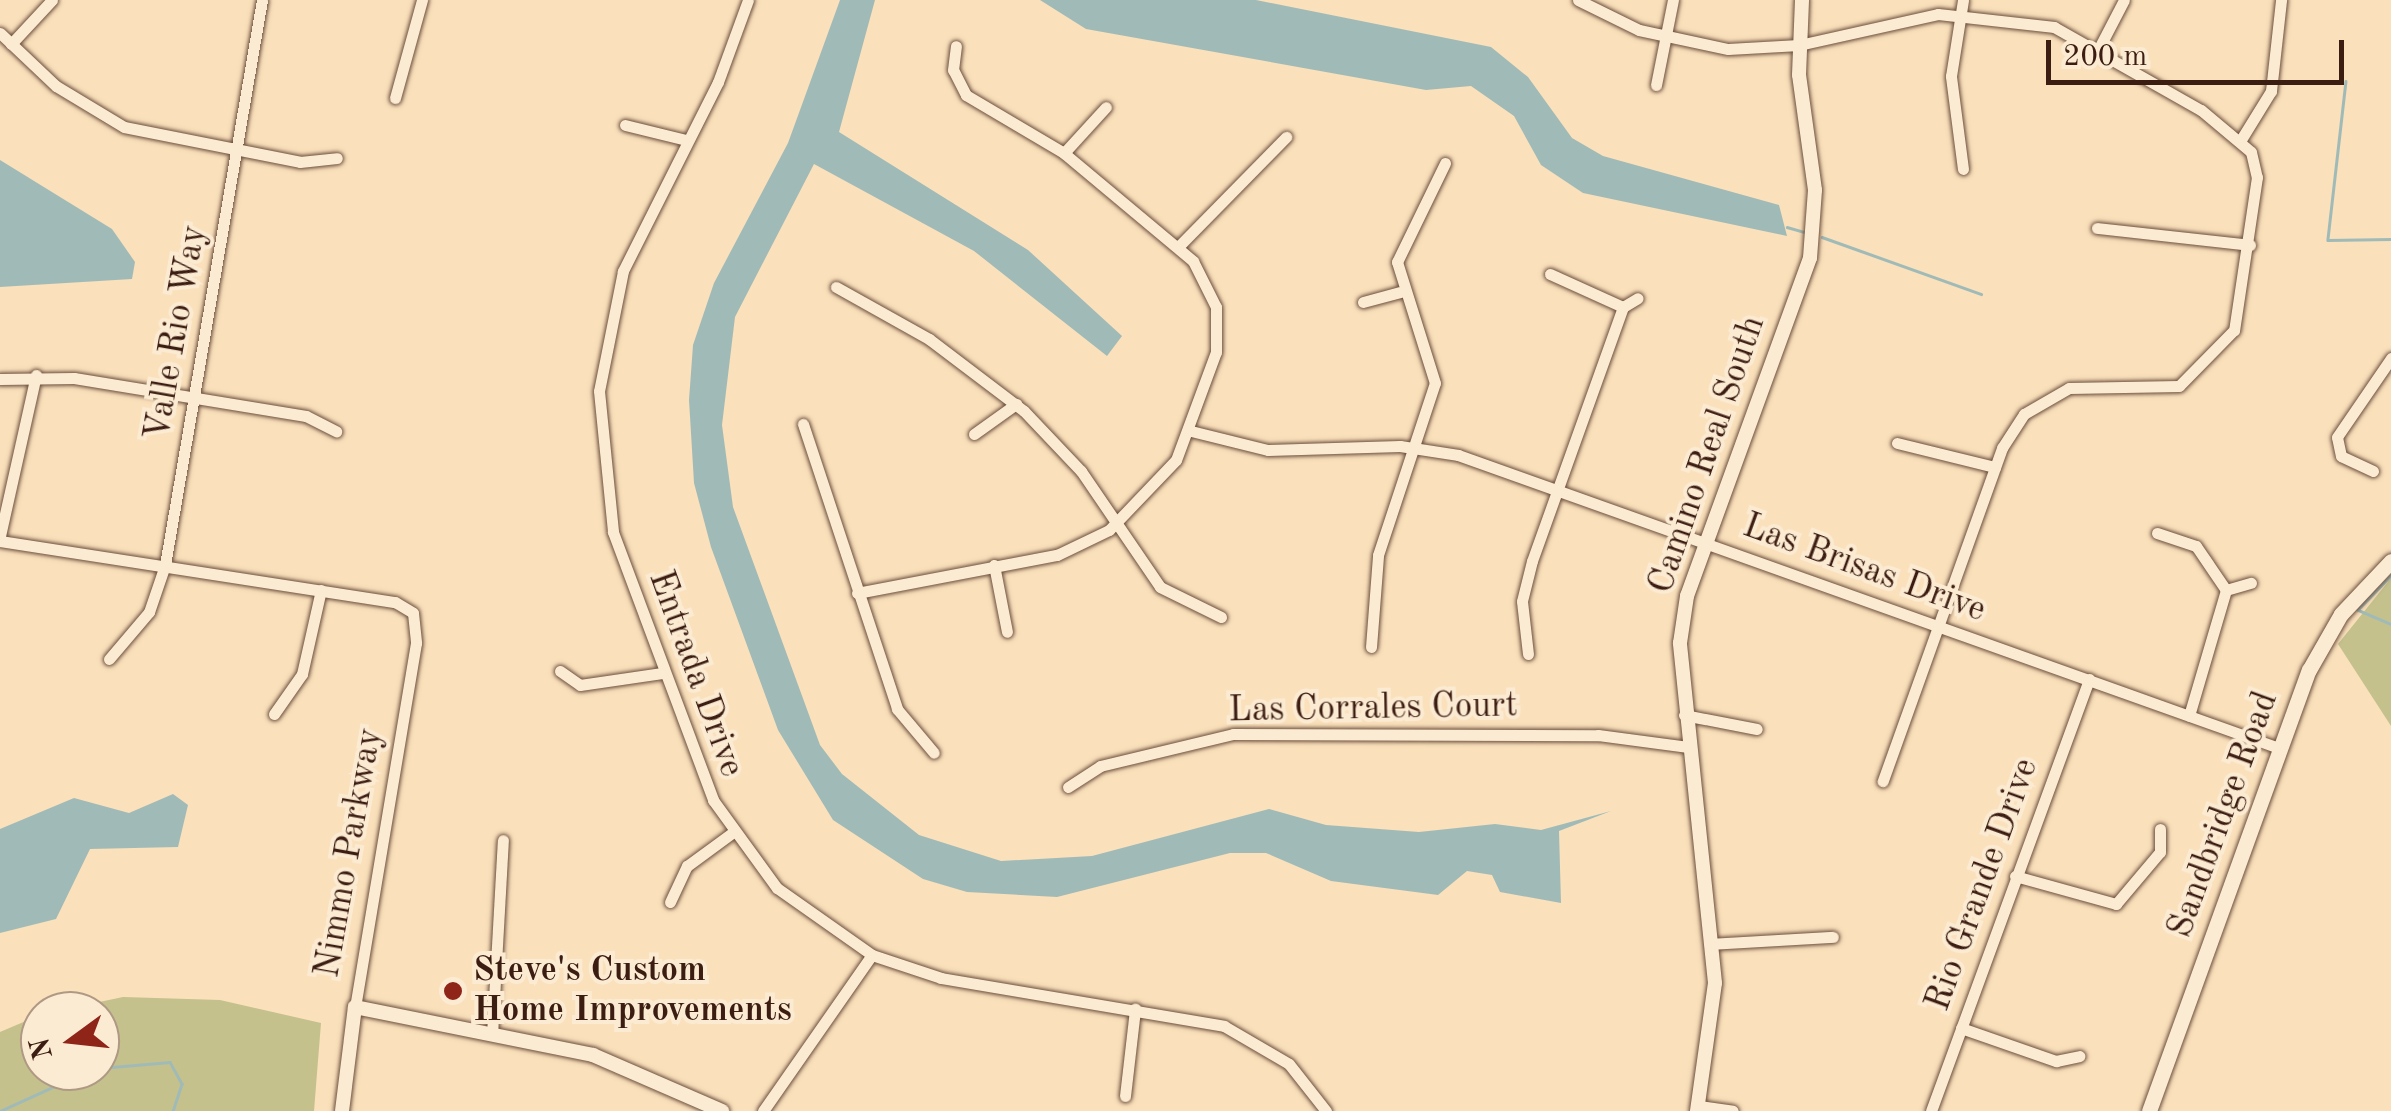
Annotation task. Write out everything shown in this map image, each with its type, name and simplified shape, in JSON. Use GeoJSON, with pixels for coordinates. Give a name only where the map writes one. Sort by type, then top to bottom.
{"type":"FeatureCollection","features":[{"type":"Feature","properties":{"kind":"main road","name":"Sandbridge Road"},"geometry":{"type":"LineString","coordinates":[[2149,1111],[2279,748],[2328,633],[2391,561]]}},
{"type":"Feature","properties":{"kind":"street"},"geometry":{"type":"LineString","coordinates":[[11,44],[52,0]]}},
{"type":"Feature","properties":{"kind":"street","name":"Valle Rio Way"},"geometry":{"type":"LineString","coordinates":[[110,659],[149,612],[165,564],[262,0]]}},
{"type":"Feature","properties":{"kind":"street"},"geometry":{"type":"LineString","coordinates":[[395,98],[422,0]]}},
{"type":"Feature","properties":{"kind":"street","name":"Entrada Drive"},"geometry":{"type":"LineString","coordinates":[[748,0],[623,271],[599,390],[614,532],[662,672],[732,833],[777,888],[872,955],[941,978],[1136,1009],[1251,1037],[1296,1071],[1326,1111]]}},
{"type":"Feature","properties":{"kind":"street"},"geometry":{"type":"LineString","coordinates":[[1578,0],[1666,39],[1728,49],[1798,45],[1962,6],[2054,27],[2242,138],[2257,176],[2239,318],[2200,371],[2171,388],[2086,386],[2046,398],[2012,430],[1995,467],[1883,781]]}},
{"type":"Feature","properties":{"kind":"street"},"geometry":{"type":"LineString","coordinates":[[1656,85],[1673,0]]}},
{"type":"Feature","properties":{"kind":"street","name":"Camino Real South"},"geometry":{"type":"LineString","coordinates":[[1698,1108],[1715,1013],[1684,715],[1683,614],[1810,258],[1815,190],[1798,45],[1802,0]]}},
{"type":"Feature","properties":{"kind":"street"},"geometry":{"type":"LineString","coordinates":[[2098,50],[2124,0]]}},
{"type":"Feature","properties":{"kind":"street"},"geometry":{"type":"LineString","coordinates":[[2242,138],[2271,90],[2281,0]]}},
{"type":"Feature","properties":{"kind":"street"},"geometry":{"type":"LineString","coordinates":[[1962,6],[1951,103],[1963,169]]}},
{"type":"Feature","properties":{"kind":"street"},"geometry":{"type":"LineString","coordinates":[[0,34],[73,98],[124,126],[236,152],[337,158]]}},
{"type":"Feature","properties":{"kind":"street"},"geometry":{"type":"LineString","coordinates":[[858,593],[1057,555],[1116,526],[1152,494],[1190,432],[1218,322],[1206,283],[1179,246],[1064,153],[966,95],[953,70],[956,46]]}},
{"type":"Feature","properties":{"kind":"street"},"geometry":{"type":"LineString","coordinates":[[1064,153],[1106,106]]}},
{"type":"Feature","properties":{"kind":"street"},"geometry":{"type":"LineString","coordinates":[[625,125],[686,140]]}},
{"type":"Feature","properties":{"kind":"street"},"geometry":{"type":"LineString","coordinates":[[1179,246],[1286,138]]}},
{"type":"Feature","properties":{"kind":"street"},"geometry":{"type":"LineString","coordinates":[[1372,646],[1378,555],[1436,368],[1400,292],[1404,236],[1444,163]]}},
{"type":"Feature","properties":{"kind":"street"},"geometry":{"type":"LineString","coordinates":[[2097,228],[2250,245]]}},
{"type":"Feature","properties":{"kind":"street"},"geometry":{"type":"LineString","coordinates":[[1550,274],[1623,308]]}},
{"type":"Feature","properties":{"kind":"street"},"geometry":{"type":"LineString","coordinates":[[836,287],[929,338],[1016,404],[1064,450],[1116,526],[1174,600],[1220,616]]}},
{"type":"Feature","properties":{"kind":"street"},"geometry":{"type":"LineString","coordinates":[[1364,302],[1400,292]]}},
{"type":"Feature","properties":{"kind":"street"},"geometry":{"type":"LineString","coordinates":[[1528,654],[1523,594],[1623,308],[1638,298]]}},
{"type":"Feature","properties":{"kind":"street"},"geometry":{"type":"LineString","coordinates":[[2373,471],[2346,460],[2337,437],[2391,358]]}},
{"type":"Feature","properties":{"kind":"street"},"geometry":{"type":"LineString","coordinates":[[36,375],[0,538],[321,590],[302,674],[274,714]]}},
{"type":"Feature","properties":{"kind":"street"},"geometry":{"type":"LineString","coordinates":[[0,379],[36,375],[194,397],[306,416],[336,431]]}},
{"type":"Feature","properties":{"kind":"street"},"geometry":{"type":"LineString","coordinates":[[974,434],[1016,404]]}},
{"type":"Feature","properties":{"kind":"street"},"geometry":{"type":"LineString","coordinates":[[803,424],[898,709],[934,753]]}},
{"type":"Feature","properties":{"kind":"street","name":"Las Brisas Drive"},"geometry":{"type":"LineString","coordinates":[[1190,432],[1278,451],[1413,448],[1557,490],[2279,748]]}},
{"type":"Feature","properties":{"kind":"street"},"geometry":{"type":"LineString","coordinates":[[1897,443],[1995,467]]}},
{"type":"Feature","properties":{"kind":"street"},"geometry":{"type":"LineString","coordinates":[[2156,533],[2196,546],[2226,590]]}},
{"type":"Feature","properties":{"kind":"street"},"geometry":{"type":"LineString","coordinates":[[994,565],[1007,632]]}},
{"type":"Feature","properties":{"kind":"street"},"geometry":{"type":"LineString","coordinates":[[2226,590],[2250,583]]}},
{"type":"Feature","properties":{"kind":"street","name":"Nimmo Parkway"},"geometry":{"type":"LineString","coordinates":[[321,590],[409,608],[418,632],[355,1006],[342,1111]]}},
{"type":"Feature","properties":{"kind":"street"},"geometry":{"type":"LineString","coordinates":[[2189,716],[2226,590]]}},
{"type":"Feature","properties":{"kind":"street"},"geometry":{"type":"LineString","coordinates":[[560,671],[580,685],[662,672]]}},
{"type":"Feature","properties":{"kind":"street","name":"Rio Grande Drive"},"geometry":{"type":"LineString","coordinates":[[1931,1111],[2089,679]]}},
{"type":"Feature","properties":{"kind":"street"},"geometry":{"type":"LineString","coordinates":[[1684,715],[1757,728]]}},
{"type":"Feature","properties":{"kind":"street","name":"Las Corrales Court"},"geometry":{"type":"LineString","coordinates":[[1068,787],[1100,766],[1233,734],[1598,735],[1688,747]]}},
{"type":"Feature","properties":{"kind":"street"},"geometry":{"type":"LineString","coordinates":[[2015,876],[2116,904],[2160,852],[2160,829]]}},
{"type":"Feature","properties":{"kind":"street"},"geometry":{"type":"LineString","coordinates":[[670,902],[687,866],[732,833]]}},
{"type":"Feature","properties":{"kind":"street"},"geometry":{"type":"LineString","coordinates":[[492,1035],[503,840]]}},
{"type":"Feature","properties":{"kind":"street"},"geometry":{"type":"LineString","coordinates":[[1710,944],[1832,937]]}},
{"type":"Feature","properties":{"kind":"street"},"geometry":{"type":"LineString","coordinates":[[763,1111],[872,955]]}},
{"type":"Feature","properties":{"kind":"street"},"geometry":{"type":"LineString","coordinates":[[355,1006],[628,1066],[722,1111]]}},
{"type":"Feature","properties":{"kind":"street"},"geometry":{"type":"LineString","coordinates":[[1125,1096],[1136,1009]]}},
{"type":"Feature","properties":{"kind":"street"},"geometry":{"type":"LineString","coordinates":[[1961,1028],[2056,1061],[2079,1056]]}},
{"type":"Feature","properties":{"kind":"street"},"geometry":{"type":"LineString","coordinates":[[1698,1108],[1733,1111]]}},
{"type":"Feature","properties":{"kind":"shaded area"},"geometry":{"type":"Polygon","coordinates":[[[2391,578],[2391,726],[2338,644],[2391,578]]]}},
{"type":"Feature","properties":{"kind":"shaded area"},"geometry":{"type":"Polygon","coordinates":[[[120,998],[220,1000],[321,1023],[314,1111],[0,1111],[0,1032],[20,1024],[20,1091],[120,1091],[120,998]]]}},
{"type":"Feature","properties":{"kind":"water"},"geometry":{"type":"Polygon","coordinates":[[[840,0],[875,0],[839,132],[1028,250],[1122,336],[1107,356],[974,251],[814,164],[735,317],[722,425],[733,507],[820,745],[842,774],[919,835],[1001,861],[1092,856],[1269,809],[1326,825],[1419,832],[1495,824],[1541,830],[1611,811],[1559,831],[1561,903],[1500,892],[1492,875],[1467,871],[1438,895],[1331,881],[1266,853],[1230,853],[1057,897],[967,892],[923,879],[833,820],[778,730],[711,547],[694,483],[689,400],[693,345],[714,283],[788,143],[840,0]]]}},
{"type":"Feature","properties":{"kind":"water"},"geometry":{"type":"Polygon","coordinates":[[[1040,0],[1256,0],[1491,47],[1528,77],[1572,138],[1603,156],[1779,205],[1787,236],[1583,193],[1541,165],[1514,116],[1471,86],[1426,90],[1086,29],[1040,0]]]}},
{"type":"Feature","properties":{"kind":"water"},"geometry":{"type":"Polygon","coordinates":[[[0,160],[112,229],[135,262],[132,279],[0,287],[0,160]]]}},
{"type":"Feature","properties":{"kind":"water"},"geometry":{"type":"Polygon","coordinates":[[[173,794],[188,805],[178,847],[90,849],[56,919],[0,933],[0,829],[74,798],[129,813],[173,794]]]}},
{"type":"Feature","properties":{"kind":"waterway"},"geometry":{"type":"LineString","coordinates":[[2346,81],[2328,240],[2391,239]]}},
{"type":"Feature","properties":{"kind":"waterway"},"geometry":{"type":"LineString","coordinates":[[1787,227],[1804,232]]}},
{"type":"Feature","properties":{"kind":"waterway"},"geometry":{"type":"LineString","coordinates":[[1822,237],[1981,294]]}},
{"type":"Feature","properties":{"kind":"waterway"},"geometry":{"type":"LineString","coordinates":[[2391,576],[2358,610],[2391,624]]}},
{"type":"Feature","properties":{"kind":"waterway"},"geometry":{"type":"LineString","coordinates":[[120,1066],[170,1062],[182,1084],[173,1111]]}},
{"type":"Feature","properties":{"kind":"waterway"},"geometry":{"type":"LineString","coordinates":[[0,1111],[44,1091]]}},
{"type":"Feature","properties":{"kind":"place","name":"Steve's Custom Home Improvements"},"geometry":{"type":"Point","coordinates":[453,991]}}]}
